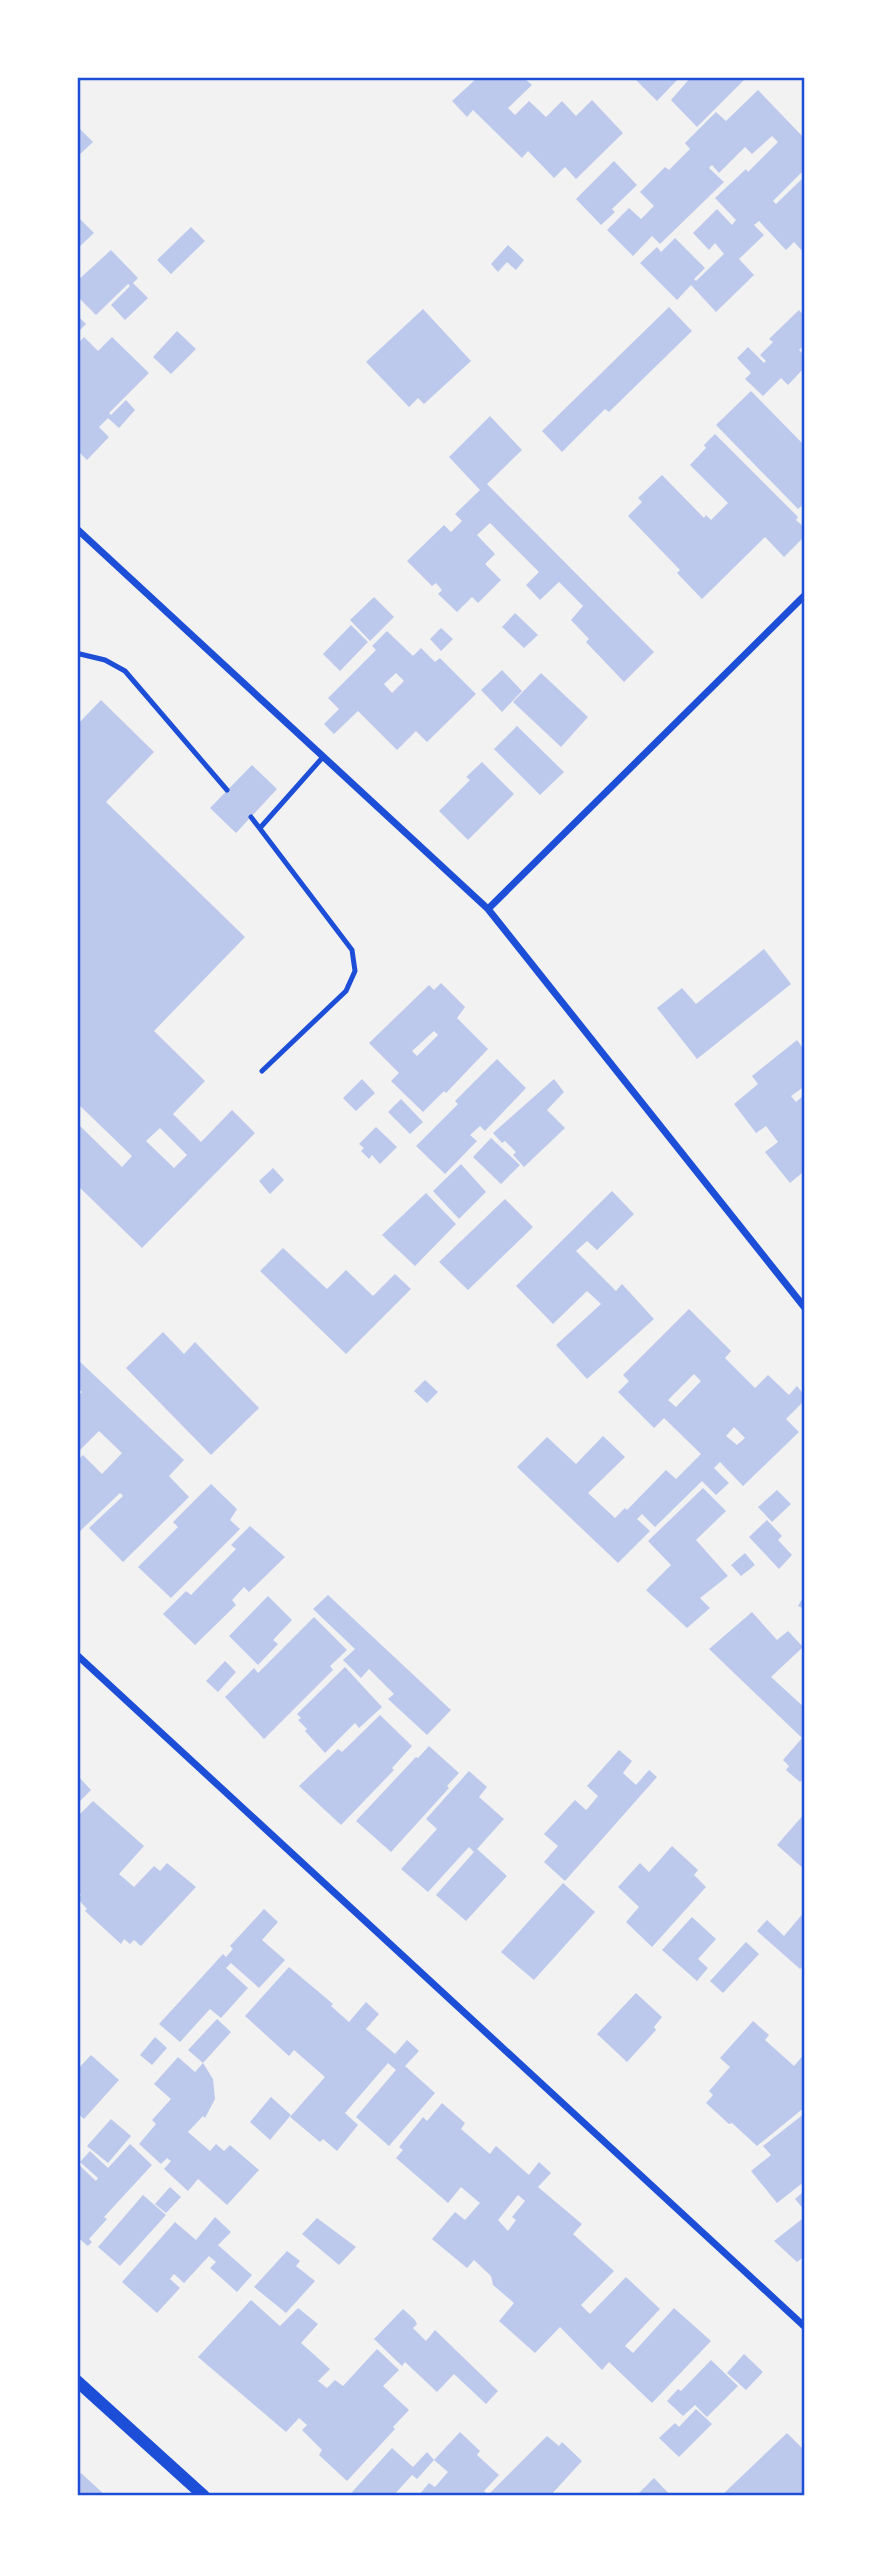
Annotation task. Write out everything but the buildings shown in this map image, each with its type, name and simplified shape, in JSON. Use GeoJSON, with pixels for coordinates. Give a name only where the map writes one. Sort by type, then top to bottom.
{"type":"FeatureCollection","features":[{"type":"Feature","properties":{"kind":"street"},"geometry":{"type":"LineString","coordinates":[[77,529],[488,909],[805,1308]]}},
{"type":"Feature","properties":{"kind":"street"},"geometry":{"type":"LineString","coordinates":[[488,909],[805,595]]}},
{"type":"Feature","properties":{"kind":"street"},"geometry":{"type":"LineString","coordinates":[[77,1655],[805,2328]]}},
{"type":"Feature","properties":{"kind":"street"},"geometry":{"type":"LineString","coordinates":[[77,2381],[204,2496]]}},
{"type":"Feature","properties":{"kind":"lane"},"geometry":{"type":"LineString","coordinates":[[77,656],[79,654],[105,660],[125,671],[227,790]]}},
{"type":"Feature","properties":{"kind":"lane"},"geometry":{"type":"LineString","coordinates":[[260,828],[323,757]]}},
{"type":"Feature","properties":{"kind":"lane"},"geometry":{"type":"LineString","coordinates":[[251,817],[352,950],[355,971],[346,991],[262,1071]]}}]}
